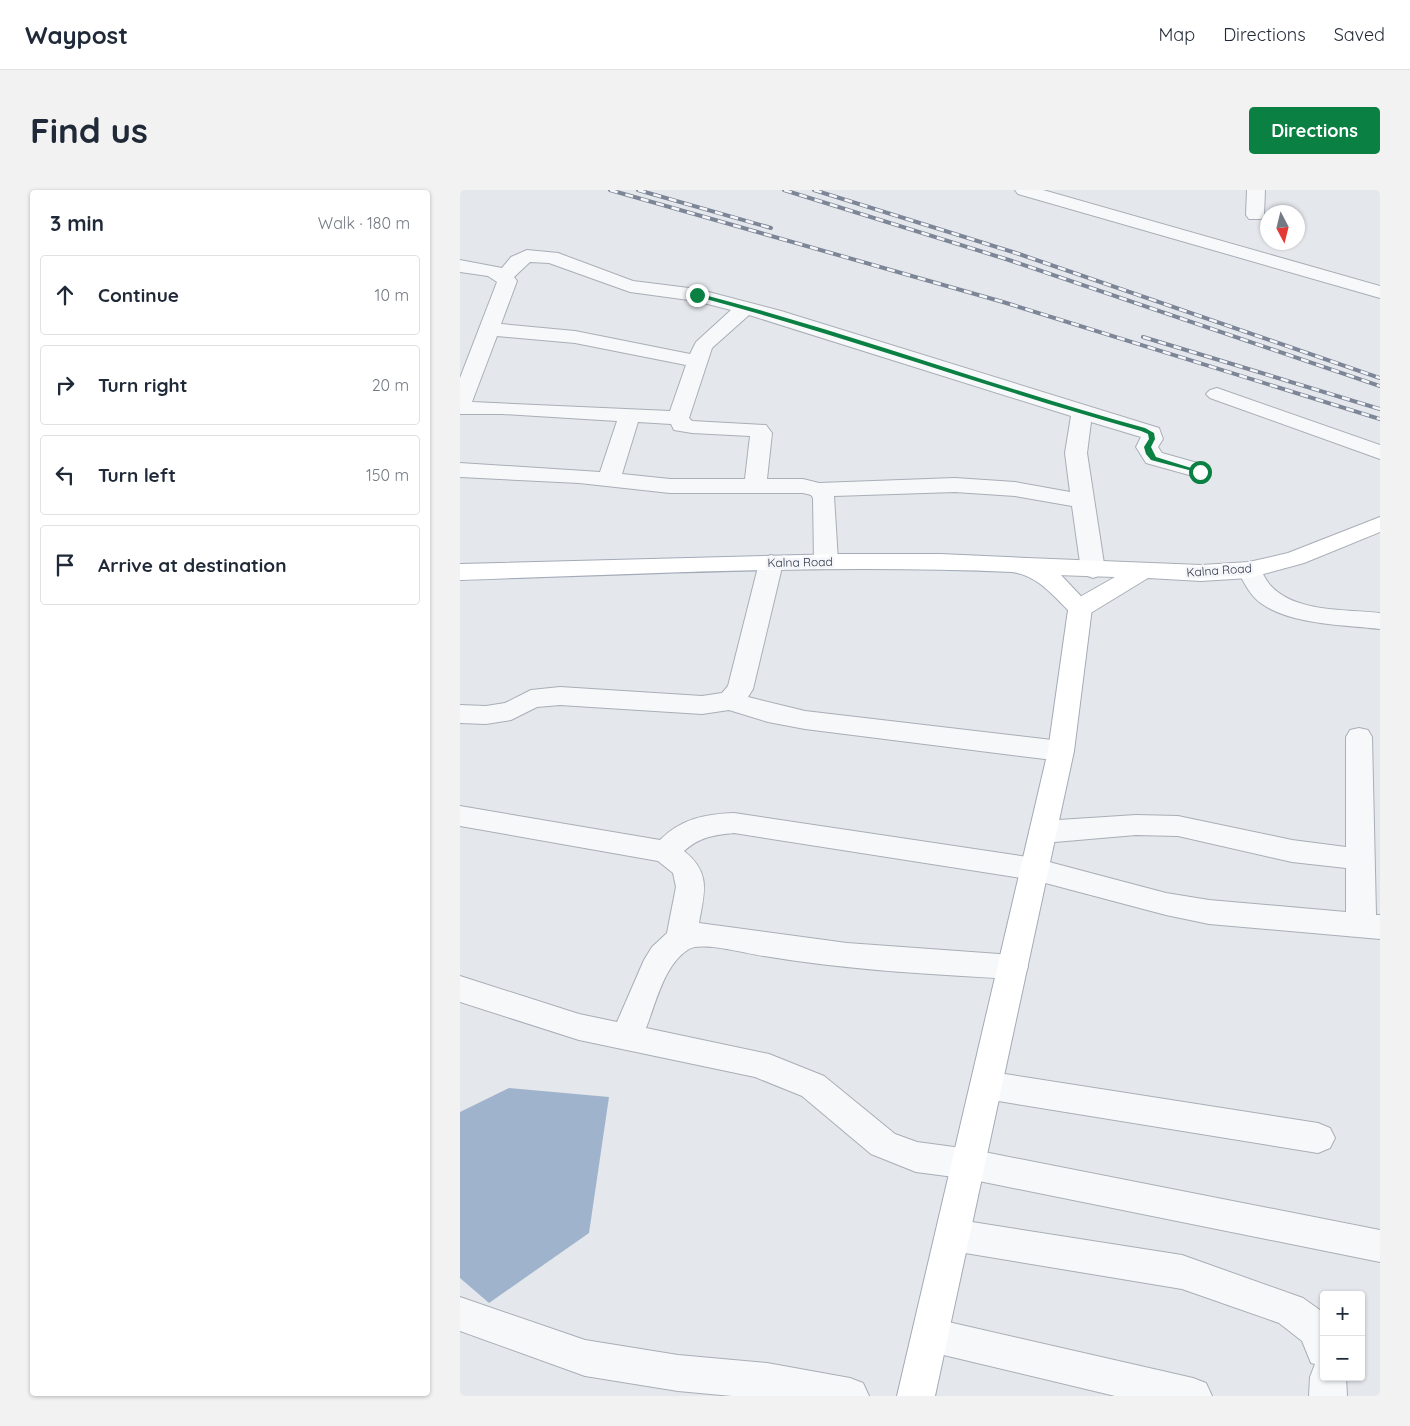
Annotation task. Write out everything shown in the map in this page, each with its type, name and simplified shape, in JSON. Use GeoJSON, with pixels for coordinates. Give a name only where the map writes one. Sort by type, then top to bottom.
{"type":"FeatureCollection","features":[{"type":"Feature","properties":{"kind":"main road","name":"Kalna Road"},"geometry":{"type":"LineString","coordinates":[[460,572],[826,561],[940,561],[1092,570],[1201,573],[1250,570],[1296,558],[1380,524]]}},
{"type":"Feature","properties":{"kind":"main road"},"geometry":{"type":"LineString","coordinates":[[1027,566],[1052,579],[1080,608]]}},
{"type":"Feature","properties":{"kind":"main road"},"geometry":{"type":"LineString","coordinates":[[1080,608],[1141,572]]}},
{"type":"Feature","properties":{"kind":"main road"},"geometry":{"type":"LineString","coordinates":[[916,1396],[1061,751],[1080,608]]}},
{"type":"Feature","properties":{"kind":"street"},"geometry":{"type":"LineString","coordinates":[[1024,190],[1078,197],[1256,258],[1380,292]]}},
{"type":"Feature","properties":{"kind":"street"},"geometry":{"type":"LineString","coordinates":[[1255,215],[1256,190]]}},
{"type":"Feature","properties":{"kind":"street"},"geometry":{"type":"LineString","coordinates":[[504,277],[518,261],[526,256],[539,255],[552,257],[630,286],[697,295],[745,308],[1151,433],[1152,439],[1147,447],[1149,454],[1154,458],[1200,472]]}},
{"type":"Feature","properties":{"kind":"street"},"geometry":{"type":"LineString","coordinates":[[460,266],[494,271],[508,281],[460,407],[510,408],[678,418]]}},
{"type":"Feature","properties":{"kind":"street"},"geometry":{"type":"LineString","coordinates":[[745,308],[708,340],[697,361],[678,418],[682,425],[692,427],[750,428],[761,433],[755,486]]}},
{"type":"Feature","properties":{"kind":"street"},"geometry":{"type":"LineString","coordinates":[[490,329],[575,337],[697,361]]}},
{"type":"Feature","properties":{"kind":"street"},"geometry":{"type":"LineString","coordinates":[[1217,394],[1380,452]]}},
{"type":"Feature","properties":{"kind":"street"},"geometry":{"type":"LineString","coordinates":[[1082,413],[1076,453],[1092,570]]}},
{"type":"Feature","properties":{"kind":"street"},"geometry":{"type":"LineString","coordinates":[[609,480],[629,416]]}},
{"type":"Feature","properties":{"kind":"street"},"geometry":{"type":"LineString","coordinates":[[460,470],[670,486],[803,486],[819,490],[955,485],[1015,489],[1082,501]]}},
{"type":"Feature","properties":{"kind":"street"},"geometry":{"type":"LineString","coordinates":[[819,490],[824,498],[826,561]]}},
{"type":"Feature","properties":{"kind":"street"},"geometry":{"type":"LineString","coordinates":[[730,701],[740,690],[771,563]]}},
{"type":"Feature","properties":{"kind":"street"},"geometry":{"type":"LineString","coordinates":[[1250,570],[1261,591],[1277,602],[1307,613],[1380,621]]}},
{"type":"Feature","properties":{"kind":"street"},"geometry":{"type":"LineString","coordinates":[[460,714],[495,714],[511,711],[531,699],[560,696],[702,706],[730,701],[768,713],[805,720],[1061,751]]}},
{"type":"Feature","properties":{"kind":"street"},"geometry":{"type":"LineString","coordinates":[[666,852],[683,834],[704,824],[734,823],[1034,869],[1166,904],[1209,912],[1370,926],[1360,859],[1370,809],[1360,737]]}},
{"type":"Feature","properties":{"kind":"street"},"geometry":{"type":"LineString","coordinates":[[460,816],[666,852],[686,868],[691,887],[681,939]]}},
{"type":"Feature","properties":{"kind":"street"},"geometry":{"type":"LineString","coordinates":[[1043,832],[1136,825],[1178,826],[1292,852],[1360,859]]}},
{"type":"Feature","properties":{"kind":"street"},"geometry":{"type":"LineString","coordinates":[[627,1037],[662,954],[681,939],[704,935],[806,952],[871,959],[1012,967]]}},
{"type":"Feature","properties":{"kind":"street"},"geometry":{"type":"LineString","coordinates":[[460,989],[501,1004],[579,1027],[758,1064],[813,1086],[883,1144],[916,1158],[969,1164],[1380,1246]]}},
{"type":"Feature","properties":{"kind":"street"},"geometry":{"type":"LineString","coordinates":[[986,1085],[1318,1138]]}},
{"type":"Feature","properties":{"kind":"street"},"geometry":{"type":"LineString","coordinates":[[953,1235],[1182,1272],[1290,1310],[1316,1328],[1320,1339]]}},
{"type":"Feature","properties":{"kind":"street"},"geometry":{"type":"LineString","coordinates":[[460,1314],[585,1358],[678,1373],[767,1381],[850,1396]]}},
{"type":"Feature","properties":{"kind":"street"},"geometry":{"type":"LineString","coordinates":[[931,1335],[1193,1396]]}},
{"type":"Feature","properties":{"kind":"street"},"geometry":{"type":"LineString","coordinates":[[1328,1381],[1328,1396]]}},
{"type":"Feature","properties":{"kind":"water"},"geometry":{"type":"Polygon","coordinates":[[[509,1088],[609,1097],[589,1233],[489,1303],[460,1278],[460,1112],[509,1088]]]}},
{"type":"Feature","properties":{"kind":"railway"},"geometry":{"type":"LineString","coordinates":[[610,190],[1003,302],[1380,419]]}},
{"type":"Feature","properties":{"kind":"railway"},"geometry":{"type":"LineString","coordinates":[[638,190],[771,228]]}},
{"type":"Feature","properties":{"kind":"railway"},"geometry":{"type":"LineString","coordinates":[[784,190],[1009,260],[1380,386]]}},
{"type":"Feature","properties":{"kind":"railway"},"geometry":{"type":"LineString","coordinates":[[814,190],[1019,254],[1380,378]]}},
{"type":"Feature","properties":{"kind":"railway"},"geometry":{"type":"LineString","coordinates":[[1143,337],[1380,409]]}},
{"type":"Feature","properties":{"kind":"route"},"geometry":{"type":"LineString","coordinates":[[697,295],[774,315],[1076,409],[1082,413],[1143,430],[1151,433],[1152,439],[1147,447],[1149,454],[1154,458],[1200,472]]}}]}
